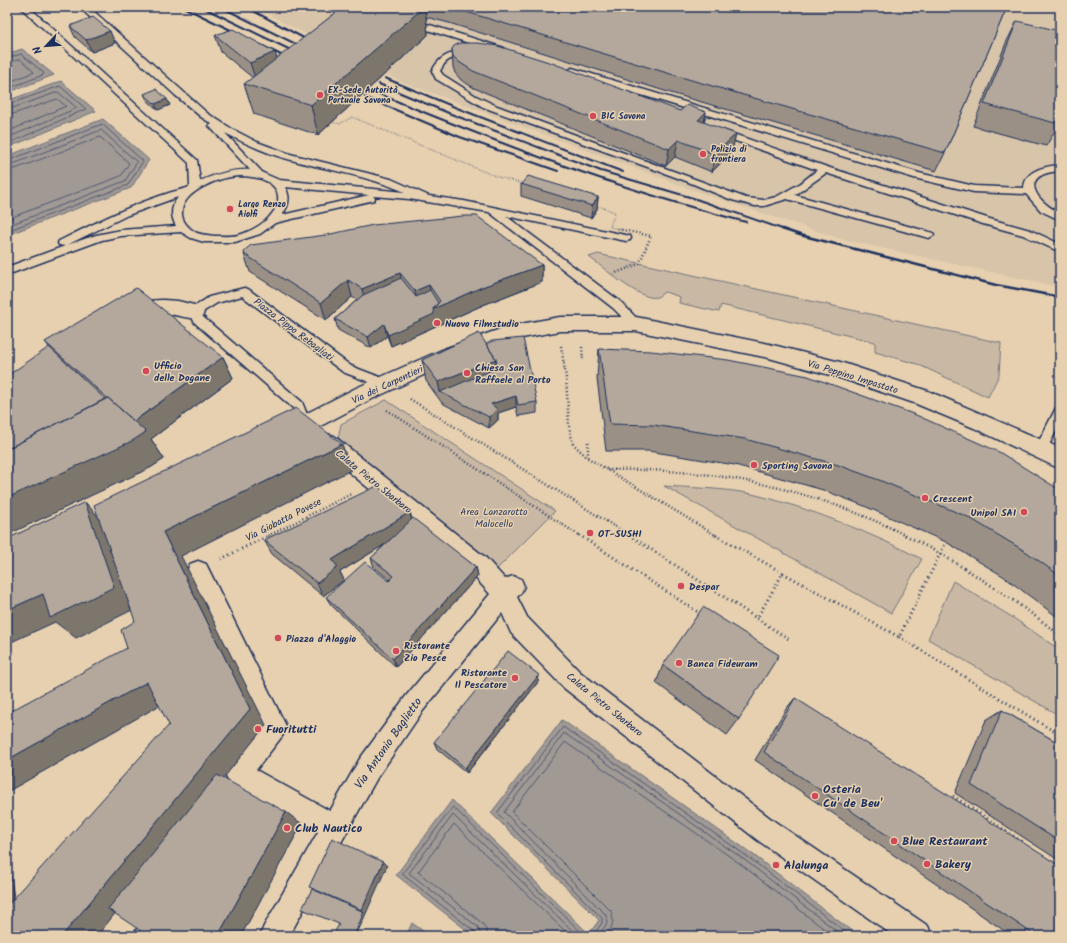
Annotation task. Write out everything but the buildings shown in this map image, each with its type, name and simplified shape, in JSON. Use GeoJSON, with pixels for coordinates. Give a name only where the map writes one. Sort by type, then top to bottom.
{"type":"FeatureCollection","features":[{"type":"Feature","properties":{"kind":"street"},"geometry":{"type":"LineString","coordinates":[[115,326],[141,309],[150,306],[171,306],[195,312]]}},
{"type":"Feature","properties":{"kind":"street","name":"Via dei Carpentieri"},"geometry":{"type":"LineString","coordinates":[[270,442],[363,394],[451,354],[509,333],[560,324],[636,324]]}},
{"type":"Feature","properties":{"kind":"street","name":"Via Peppino Impastato"},"geometry":{"type":"LineString","coordinates":[[636,324],[769,351],[840,370],[921,398],[1001,430],[1060,460]]}},
{"type":"Feature","properties":{"kind":"street","name":"Calata Pietro Sbarbaro"},"geometry":{"type":"LineString","coordinates":[[305,424],[374,482],[508,590],[520,625],[572,680],[765,830],[918,936]]}},
{"type":"Feature","properties":{"kind":"street"},"geometry":{"type":"LineString","coordinates":[[198,571],[274,726],[230,784],[334,827]]}},
{"type":"Feature","properties":{"kind":"street","name":"Via Antonio Baglietto"},"geometry":{"type":"LineString","coordinates":[[274,936],[368,769],[414,704],[508,590]]}},
{"type":"Feature","properties":{"kind":"street"},"geometry":{"type":"LineString","coordinates":[[113,936],[155,879]]}},
{"type":"Feature","properties":{"kind":"lane"},"geometry":{"type":"LineString","coordinates":[[24,7],[194,162],[192,189],[183,198],[177,210],[177,217],[183,229]]}},
{"type":"Feature","properties":{"kind":"lane"},"geometry":{"type":"LineString","coordinates":[[83,7],[86,8],[204,115],[261,176]]}},
{"type":"Feature","properties":{"kind":"lane"},"geometry":{"type":"LineString","coordinates":[[399,18],[511,53]]}},
{"type":"Feature","properties":{"kind":"lane"},"geometry":{"type":"LineString","coordinates":[[477,56],[465,54],[446,57],[440,62],[436,70],[439,77],[479,101],[631,160],[691,179],[721,192],[752,202],[765,203],[787,196],[810,183],[824,169]]}},
{"type":"Feature","properties":{"kind":"lane"},"geometry":{"type":"LineString","coordinates":[[564,69],[917,176],[974,189],[1029,192]]}},
{"type":"Feature","properties":{"kind":"lane"},"geometry":{"type":"LineString","coordinates":[[204,115],[254,144],[280,154],[330,168],[388,181],[430,200]]}},
{"type":"Feature","properties":{"kind":"lane"},"geometry":{"type":"LineString","coordinates":[[711,129],[824,169],[987,222],[1026,232],[1060,248]]}},
{"type":"Feature","properties":{"kind":"lane"},"geometry":{"type":"LineString","coordinates":[[1060,168],[1051,168],[1040,171],[1032,176],[1028,183],[1029,192],[1035,201],[1046,210],[1060,217]]}},
{"type":"Feature","properties":{"kind":"lane"},"geometry":{"type":"LineString","coordinates":[[23,265],[84,232],[158,199],[192,189],[210,179],[232,174],[253,173],[276,183],[409,196],[492,210],[626,238]]}},
{"type":"Feature","properties":{"kind":"lane"},"geometry":{"type":"LineString","coordinates":[[275,220],[283,207],[284,200],[284,194],[276,183]]}},
{"type":"Feature","properties":{"kind":"lane"},"geometry":{"type":"LineString","coordinates":[[7,271],[100,237],[121,233],[183,229],[198,237],[228,240],[247,236],[275,220],[348,202],[387,195]]}},
{"type":"Feature","properties":{"kind":"lane"},"geometry":{"type":"LineString","coordinates":[[787,196],[929,235]]}},
{"type":"Feature","properties":{"kind":"lane"},"geometry":{"type":"LineString","coordinates":[[492,210],[605,296],[636,324]]}},
{"type":"Feature","properties":{"kind":"lane","name":"Piazza Pippo Rebagliati"},"geometry":{"type":"LineString","coordinates":[[195,312],[213,300],[244,292],[347,369],[386,384]]}},
{"type":"Feature","properties":{"kind":"lane"},"geometry":{"type":"LineString","coordinates":[[195,312],[199,320],[298,405],[305,424]]}},
{"type":"Feature","properties":{"kind":"lane"},"geometry":{"type":"LineString","coordinates":[[1041,449],[1060,411]]}},
{"type":"Feature","properties":{"kind":"path"},"geometry":{"type":"LineString","coordinates":[[332,122],[340,124],[352,117],[495,176],[525,185]]}},
{"type":"Feature","properties":{"kind":"path"},"geometry":{"type":"LineString","coordinates":[[593,205],[615,212],[610,227],[651,236],[639,264],[608,276]]}},
{"type":"Feature","properties":{"kind":"path"},"geometry":{"type":"LineString","coordinates":[[575,348],[582,347],[583,361]]}},
{"type":"Feature","properties":{"kind":"path"},"geometry":{"type":"LineString","coordinates":[[568,348],[562,349],[566,378],[569,426],[573,444],[588,458],[721,538],[899,637],[1060,735]]}},
{"type":"Feature","properties":{"kind":"path"},"geometry":{"type":"LineString","coordinates":[[386,384],[639,541],[790,640]]}},
{"type":"Feature","properties":{"kind":"path"},"geometry":{"type":"LineString","coordinates":[[363,394],[706,617]]}},
{"type":"Feature","properties":{"kind":"path"},"geometry":{"type":"LineString","coordinates":[[588,442],[588,458]]}},
{"type":"Feature","properties":{"kind":"path"},"geometry":{"type":"LineString","coordinates":[[607,470],[629,468],[705,474],[771,485],[844,508],[877,521],[941,554],[1005,594],[1060,635]]}},
{"type":"Feature","properties":{"kind":"path","name":"Via Giobatta Pavese"},"geometry":{"type":"LineString","coordinates":[[198,571],[374,482]]}},
{"type":"Feature","properties":{"kind":"path"},"geometry":{"type":"LineString","coordinates":[[899,637],[946,542]]}},
{"type":"Feature","properties":{"kind":"path"},"geometry":{"type":"LineString","coordinates":[[757,618],[783,573]]}},
{"type":"Feature","properties":{"kind":"path"},"geometry":{"type":"LineString","coordinates":[[953,796],[1025,844]]}},
{"type":"Feature","properties":{"kind":"shaded area"},"geometry":{"type":"Polygon","coordinates":[[[257,7],[1060,7],[1060,287],[841,239],[699,192],[400,81],[282,22],[257,7]]]}},
{"type":"Feature","properties":{"kind":"green space"},"geometry":{"type":"Polygon","coordinates":[[[598,254],[1001,343],[999,375],[988,397],[917,364],[875,352],[875,342],[721,305],[719,312],[679,303],[680,297],[665,292],[657,297],[650,297],[632,289],[589,257],[598,254]]]}},
{"type":"Feature","properties":{"kind":"green space","name":"Area Lanzarotto Malocello"},"geometry":{"type":"Polygon","coordinates":[[[386,400],[555,511],[497,569],[338,439],[341,424],[386,400]]]}},
{"type":"Feature","properties":{"kind":"green space"},"geometry":{"type":"Polygon","coordinates":[[[664,486],[730,490],[752,494],[796,506],[881,539],[922,559],[891,613],[664,486]]]}},
{"type":"Feature","properties":{"kind":"green space"},"geometry":{"type":"Polygon","coordinates":[[[953,581],[1012,617],[1060,650],[1060,716],[928,639],[953,581]]]}},
{"type":"Feature","properties":{"kind":"water"},"geometry":{"type":"Polygon","coordinates":[[[22,49],[54,75],[7,93],[7,54],[22,49]]]}},
{"type":"Feature","properties":{"kind":"water"},"geometry":{"type":"Polygon","coordinates":[[[61,81],[96,111],[7,148],[7,101],[61,81]]]}},
{"type":"Feature","properties":{"kind":"water"},"geometry":{"type":"Polygon","coordinates":[[[103,119],[149,160],[131,188],[7,235],[7,152],[10,155],[103,119]]]}},
{"type":"Feature","properties":{"kind":"water"},"geometry":{"type":"Polygon","coordinates":[[[562,720],[751,853],[858,936],[474,936],[396,875],[452,800],[589,934],[599,920],[491,813],[562,720]]]}},
{"type":"Feature","properties":{"kind":"water"},"geometry":{"type":"Polygon","coordinates":[[[412,923],[430,936],[406,936],[412,923]]]}},
{"type":"Feature","properties":{"kind":"railway"},"geometry":{"type":"LineString","coordinates":[[183,7],[239,34]]}},
{"type":"Feature","properties":{"kind":"railway"},"geometry":{"type":"LineString","coordinates":[[202,7],[299,54]]}},
{"type":"Feature","properties":{"kind":"railway"},"geometry":{"type":"LineString","coordinates":[[221,7],[306,49]]}},
{"type":"Feature","properties":{"kind":"railway"},"geometry":{"type":"LineString","coordinates":[[246,7],[313,43]]}},
{"type":"Feature","properties":{"kind":"railway"},"geometry":{"type":"LineString","coordinates":[[259,44],[291,60]]}},
{"type":"Feature","properties":{"kind":"railway"},"geometry":{"type":"LineString","coordinates":[[385,78],[457,108],[623,172]]}},
{"type":"Feature","properties":{"kind":"railway"},"geometry":{"type":"LineString","coordinates":[[379,84],[451,114],[601,171],[693,198],[785,230]]}},
{"type":"Feature","properties":{"kind":"railway"},"geometry":{"type":"LineString","coordinates":[[372,91],[510,146],[557,163],[650,195],[746,222]]}},
{"type":"Feature","properties":{"kind":"railway"},"geometry":{"type":"LineString","coordinates":[[365,97],[460,137],[558,171]]}},
{"type":"Feature","properties":{"kind":"railway"},"geometry":{"type":"LineString","coordinates":[[785,230],[996,285],[1060,297]]}},
{"type":"Feature","properties":{"kind":"place","name":"EX-Sede Autorità Portuale Savona"},"geometry":{"type":"Point","coordinates":[320,95]}},
{"type":"Feature","properties":{"kind":"place","name":"BIC Savona"},"geometry":{"type":"Point","coordinates":[593,116]}},
{"type":"Feature","properties":{"kind":"place","name":"Polizia di frontiera"},"geometry":{"type":"Point","coordinates":[703,154]}},
{"type":"Feature","properties":{"kind":"place","name":"Largo Renzo Aiolfi"},"geometry":{"type":"Point","coordinates":[230,209]}},
{"type":"Feature","properties":{"kind":"place","name":"Nuovo Filmstudio"},"geometry":{"type":"Point","coordinates":[437,323]}},
{"type":"Feature","properties":{"kind":"place","name":"Ufficio delle Dogane"},"geometry":{"type":"Point","coordinates":[146,371]}},
{"type":"Feature","properties":{"kind":"place","name":"Chiesa San Raffaele al Porto"},"geometry":{"type":"Point","coordinates":[467,373]}},
{"type":"Feature","properties":{"kind":"place","name":"Sporting Savona"},"geometry":{"type":"Point","coordinates":[754,465]}},
{"type":"Feature","properties":{"kind":"place","name":"Crescent"},"geometry":{"type":"Point","coordinates":[925,498]}},
{"type":"Feature","properties":{"kind":"place","name":"Unipol SAI"},"geometry":{"type":"Point","coordinates":[1024,512]}},
{"type":"Feature","properties":{"kind":"place","name":"OT-SUSHI"},"geometry":{"type":"Point","coordinates":[590,533]}},
{"type":"Feature","properties":{"kind":"place","name":"Despar"},"geometry":{"type":"Point","coordinates":[681,586]}},
{"type":"Feature","properties":{"kind":"place","name":"Piazza d'Alaggio"},"geometry":{"type":"Point","coordinates":[278,638]}},
{"type":"Feature","properties":{"kind":"place","name":"Ristorante Zio Pesce"},"geometry":{"type":"Point","coordinates":[396,651]}},
{"type":"Feature","properties":{"kind":"place","name":"Banca Fideuram"},"geometry":{"type":"Point","coordinates":[679,663]}},
{"type":"Feature","properties":{"kind":"place","name":"Ristorante Il Pescatore"},"geometry":{"type":"Point","coordinates":[515,678]}},
{"type":"Feature","properties":{"kind":"place","name":"Fuoritutti"},"geometry":{"type":"Point","coordinates":[258,729]}},
{"type":"Feature","properties":{"kind":"place","name":"Osteria Cu' de Beu'"},"geometry":{"type":"Point","coordinates":[815,796]}},
{"type":"Feature","properties":{"kind":"place","name":"Club Nautico"},"geometry":{"type":"Point","coordinates":[287,828]}},
{"type":"Feature","properties":{"kind":"place","name":"Blue Restaurant"},"geometry":{"type":"Point","coordinates":[894,841]}},
{"type":"Feature","properties":{"kind":"place","name":"Bakery"},"geometry":{"type":"Point","coordinates":[927,864]}},
{"type":"Feature","properties":{"kind":"place","name":"Alalunga"},"geometry":{"type":"Point","coordinates":[776,865]}}]}
